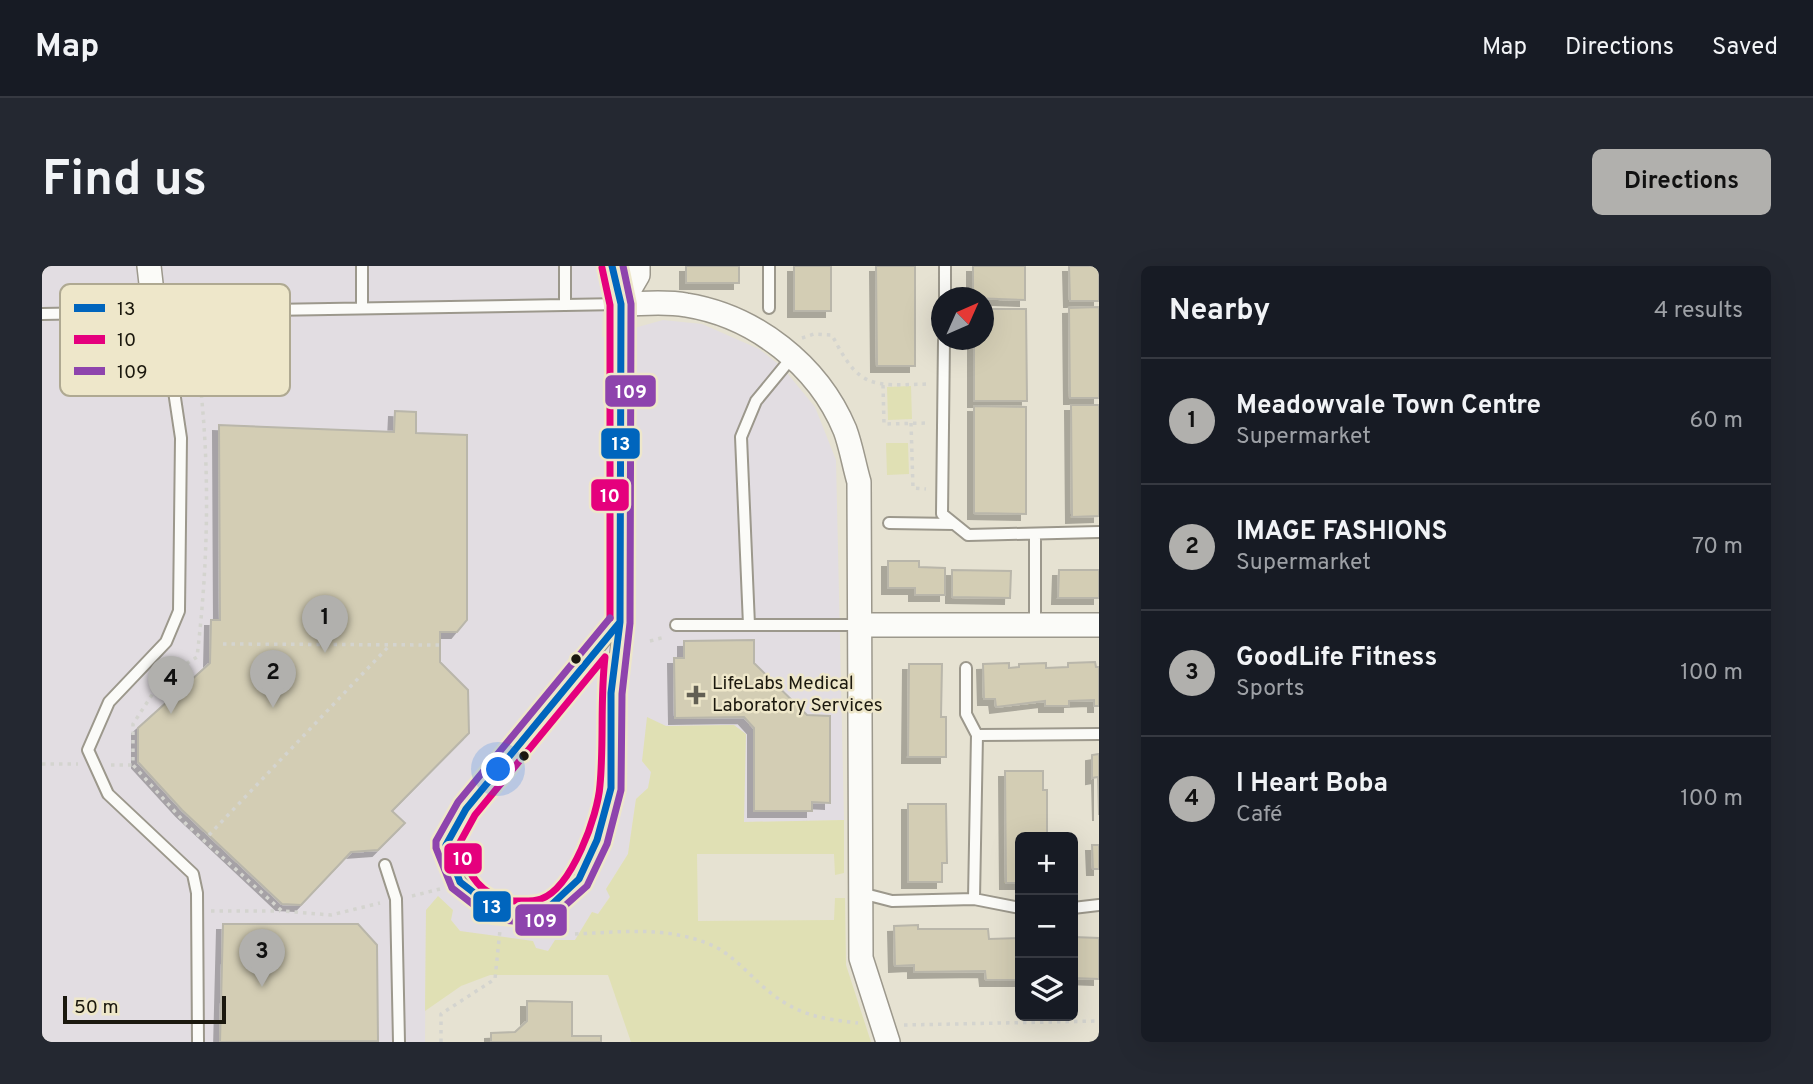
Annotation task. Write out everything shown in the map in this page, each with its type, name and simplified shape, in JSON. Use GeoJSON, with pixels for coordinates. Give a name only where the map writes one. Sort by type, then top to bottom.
{"type":"FeatureCollection","features":[{"type":"Feature","properties":{"kind":"street"},"geometry":{"type":"LineString","coordinates":[[149,266],[151,284]]}},
{"type":"Feature","properties":{"kind":"street"},"geometry":{"type":"LineString","coordinates":[[612,266],[621,304]]}},
{"type":"Feature","properties":{"kind":"street"},"geometry":{"type":"LineString","coordinates":[[621,304],[638,275],[638,266]]}},
{"type":"Feature","properties":{"kind":"street"},"geometry":{"type":"LineString","coordinates":[[621,304],[684,304],[724,314],[797,347],[845,430],[859,482],[861,958],[885,1034]]}},
{"type":"Feature","properties":{"kind":"street"},"geometry":{"type":"LineString","coordinates":[[859,625],[1099,625]]}},
{"type":"Feature","properties":{"kind":"lane"},"geometry":{"type":"LineString","coordinates":[[362,266],[362,307]]}},
{"type":"Feature","properties":{"kind":"lane"},"geometry":{"type":"LineString","coordinates":[[565,266],[565,303]]}},
{"type":"Feature","properties":{"kind":"lane"},"geometry":{"type":"LineString","coordinates":[[769,266],[769,308]]}},
{"type":"Feature","properties":{"kind":"lane"},"geometry":{"type":"LineString","coordinates":[[945,266],[945,287]]}},
{"type":"Feature","properties":{"kind":"lane"},"geometry":{"type":"LineString","coordinates":[[290,308],[621,304],[620,622],[611,693],[611,788],[597,840],[579,879],[547,909],[522,912],[495,909],[460,882],[446,845],[466,809],[620,622]]}},
{"type":"Feature","properties":{"kind":"lane"},"geometry":{"type":"LineString","coordinates":[[42,314],[60,313]]}},
{"type":"Feature","properties":{"kind":"lane"},"geometry":{"type":"LineString","coordinates":[[749,625],[741,437],[756,401],[797,347]]}},
{"type":"Feature","properties":{"kind":"lane"},"geometry":{"type":"LineString","coordinates":[[944,350],[942,514],[968,536],[1099,532]]}},
{"type":"Feature","properties":{"kind":"lane"},"geometry":{"type":"LineString","coordinates":[[175,396],[181,438],[179,611],[166,642],[108,702],[88,750],[108,794],[193,874],[197,911],[198,1042]]}},
{"type":"Feature","properties":{"kind":"lane"},"geometry":{"type":"LineString","coordinates":[[889,523],[954,524]]}},
{"type":"Feature","properties":{"kind":"lane"},"geometry":{"type":"LineString","coordinates":[[1035,536],[1035,625]]}},
{"type":"Feature","properties":{"kind":"lane"},"geometry":{"type":"LineString","coordinates":[[676,625],[859,625]]}},
{"type":"Feature","properties":{"kind":"lane"},"geometry":{"type":"LineString","coordinates":[[966,668],[966,715],[977,735],[974,899]]}},
{"type":"Feature","properties":{"kind":"lane"},"geometry":{"type":"LineString","coordinates":[[977,735],[1099,734]]}},
{"type":"Feature","properties":{"kind":"lane"},"geometry":{"type":"LineString","coordinates":[[385,865],[397,899],[399,1042]]}},
{"type":"Feature","properties":{"kind":"lane"},"geometry":{"type":"LineString","coordinates":[[859,893],[892,901],[974,899],[1015,907]]}},
{"type":"Feature","properties":{"kind":"lane"},"geometry":{"type":"LineString","coordinates":[[1078,907],[1099,905]]}},
{"type":"Feature","properties":{"kind":"path"},"geometry":{"type":"LineString","coordinates":[[797,347],[814,334],[832,335],[849,369],[871,383],[944,383]]}},
{"type":"Feature","properties":{"kind":"path"},"geometry":{"type":"LineString","coordinates":[[883,385],[884,424],[945,423]]}},
{"type":"Feature","properties":{"kind":"path"},"geometry":{"type":"LineString","coordinates":[[199,396],[206,461],[206,554],[197,657],[163,678],[133,724],[133,765],[188,826],[282,911]]}},
{"type":"Feature","properties":{"kind":"path"},"geometry":{"type":"LineString","coordinates":[[911,423],[913,488],[943,489]]}},
{"type":"Feature","properties":{"kind":"path"},"geometry":{"type":"LineString","coordinates":[[223,644],[440,645]]}},
{"type":"Feature","properties":{"kind":"path"},"geometry":{"type":"LineString","coordinates":[[209,835],[390,645]]}},
{"type":"Feature","properties":{"kind":"path"},"geometry":{"type":"LineString","coordinates":[[197,911],[282,911],[331,915],[440,889]]}},
{"type":"Feature","properties":{"kind":"path"},"geometry":{"type":"LineString","coordinates":[[440,1042],[441,1014],[495,979],[500,930]]}},
{"type":"Feature","properties":{"kind":"path"},"geometry":{"type":"LineString","coordinates":[[575,934],[648,930],[672,932],[710,944],[729,955],[773,995],[812,1018],[885,1034],[1099,1020]]}},
{"type":"Feature","properties":{"kind":"shaded area"},"geometry":{"type":"Polygon","coordinates":[[[42,266],[604,266],[602,337],[663,320],[702,324],[759,349],[782,367],[815,407],[836,460],[844,820],[744,822],[734,725],[666,726],[642,761],[651,772],[648,788],[636,799],[628,854],[606,889],[610,896],[598,914],[592,912],[575,940],[555,940],[549,951],[460,931],[451,920],[426,910],[425,1042],[42,1042],[42,266]]]}},
{"type":"Feature","properties":{"kind":"green space"},"geometry":{"type":"Polygon","coordinates":[[[911,386],[912,419],[888,420],[887,387],[911,386]]]}},
{"type":"Feature","properties":{"kind":"green space"},"geometry":{"type":"Polygon","coordinates":[[[886,443],[908,443],[909,474],[887,475],[886,443]]]}},
{"type":"Feature","properties":{"kind":"green space"},"geometry":{"type":"Polygon","coordinates":[[[647,717],[666,726],[734,725],[746,734],[744,822],[844,820],[844,873],[835,875],[834,854],[697,854],[698,921],[834,920],[835,898],[845,898],[846,965],[871,1042],[631,1042],[608,975],[490,975],[461,986],[425,1011],[426,910],[438,896],[453,910],[451,920],[460,931],[533,941],[536,948],[548,951],[555,940],[575,940],[592,912],[598,914],[610,897],[606,889],[628,854],[636,799],[648,788],[651,772],[642,761],[647,717]]]}},
{"type":"Feature","properties":{"kind":"building"},"geometry":{"type":"Polygon","coordinates":[[[686,266],[739,266],[739,283],[686,283],[686,266]]]}},
{"type":"Feature","properties":{"kind":"building"},"geometry":{"type":"Polygon","coordinates":[[[794,266],[831,266],[831,311],[794,311],[794,266]]]}},
{"type":"Feature","properties":{"kind":"building"},"geometry":{"type":"Polygon","coordinates":[[[876,266],[915,266],[915,366],[877,366],[876,266]]]}},
{"type":"Feature","properties":{"kind":"building"},"geometry":{"type":"Polygon","coordinates":[[[973,266],[1025,266],[1025,300],[994,299],[994,287],[973,287],[973,266]]]}},
{"type":"Feature","properties":{"kind":"building"},"geometry":{"type":"Polygon","coordinates":[[[1069,266],[1099,266],[1099,301],[1070,301],[1069,266]]]}},
{"type":"Feature","properties":{"kind":"building"},"geometry":{"type":"Polygon","coordinates":[[[1099,307],[1099,398],[1070,398],[1069,308],[1099,307]]]}},
{"type":"Feature","properties":{"kind":"building"},"geometry":{"type":"Polygon","coordinates":[[[994,309],[1026,309],[1027,401],[974,401],[974,350],[994,350],[994,309]]]}},
{"type":"Feature","properties":{"kind":"building"},"geometry":{"type":"Polygon","coordinates":[[[1071,405],[1099,405],[1099,516],[1072,517],[1071,405]]]}},
{"type":"Feature","properties":{"kind":"building"},"geometry":{"type":"Polygon","coordinates":[[[974,406],[1026,407],[1026,514],[974,513],[974,406]]]}},
{"type":"Feature","properties":{"kind":"building"},"geometry":{"type":"Polygon","coordinates":[[[395,411],[416,412],[416,433],[467,435],[467,620],[457,632],[440,632],[440,662],[468,690],[469,733],[392,811],[405,823],[378,850],[351,852],[301,905],[282,904],[182,810],[138,762],[138,728],[210,663],[211,620],[220,620],[219,425],[394,432],[395,411]]]}},
{"type":"Feature","properties":{"kind":"building"},"geometry":{"type":"Polygon","coordinates":[[[888,561],[919,561],[919,567],[945,568],[945,595],[915,595],[915,588],[888,588],[888,561]]]}},
{"type":"Feature","properties":{"kind":"building"},"geometry":{"type":"Polygon","coordinates":[[[952,570],[1011,571],[1010,598],[952,597],[952,570]]]}},
{"type":"Feature","properties":{"kind":"building"},"geometry":{"type":"Polygon","coordinates":[[[1059,570],[1099,570],[1099,598],[1058,598],[1059,570]]]}},
{"type":"Feature","properties":{"kind":"building"},"geometry":{"type":"Polygon","coordinates":[[[754,640],[754,663],[807,715],[830,716],[830,803],[812,802],[812,811],[754,811],[754,728],[744,717],[675,718],[674,658],[684,658],[684,641],[754,640]]]}},
{"type":"Feature","properties":{"kind":"building"},"geometry":{"type":"Polygon","coordinates":[[[1095,662],[1096,667],[1099,667],[1099,706],[1094,706],[1094,700],[1069,701],[1069,706],[1045,706],[1045,701],[996,707],[995,699],[984,699],[983,664],[1009,663],[1009,668],[1019,667],[1019,664],[1046,663],[1046,668],[1068,667],[1068,663],[1095,662]]]}},
{"type":"Feature","properties":{"kind":"building"},"geometry":{"type":"Polygon","coordinates":[[[909,664],[942,664],[941,717],[946,717],[946,757],[908,757],[909,664]]]}},
{"type":"Feature","properties":{"kind":"building"},"geometry":{"type":"Polygon","coordinates":[[[1099,754],[1099,815],[1098,777],[1092,778],[1092,755],[1099,754]]]}},
{"type":"Feature","properties":{"kind":"building"},"geometry":{"type":"Polygon","coordinates":[[[1005,771],[1043,771],[1043,790],[1047,790],[1047,832],[1015,832],[1015,883],[1006,883],[1005,771]]]}},
{"type":"Feature","properties":{"kind":"building"},"geometry":{"type":"Polygon","coordinates":[[[908,804],[946,804],[947,863],[942,863],[942,882],[908,882],[908,804]]]}},
{"type":"Feature","properties":{"kind":"building"},"geometry":{"type":"Polygon","coordinates":[[[1092,845],[1099,845],[1099,869],[1093,869],[1092,845]]]}},
{"type":"Feature","properties":{"kind":"building"},"geometry":{"type":"Polygon","coordinates":[[[223,924],[358,924],[377,945],[378,1041],[220,1042],[223,924]]]}},
{"type":"Feature","properties":{"kind":"building"},"geometry":{"type":"Polygon","coordinates":[[[918,925],[918,929],[988,929],[989,939],[1015,938],[1015,980],[986,980],[985,971],[914,972],[914,965],[895,966],[894,926],[918,925]]]}},
{"type":"Feature","properties":{"kind":"building"},"geometry":{"type":"Polygon","coordinates":[[[1078,937],[1099,938],[1099,979],[1078,978],[1078,937]]]}},
{"type":"Feature","properties":{"kind":"building"},"geometry":{"type":"Polygon","coordinates":[[[527,1001],[572,1002],[572,1036],[601,1036],[601,1042],[491,1042],[491,1033],[515,1032],[527,1021],[527,1001]]]}},
{"type":"Feature","properties":{"kind":"transit line","name":"13"},"geometry":{"type":"LineString","coordinates":[[612,266],[621,304],[620,622]]}},
{"type":"Feature","properties":{"kind":"transit line","name":"109"},"geometry":{"type":"LineString","coordinates":[[623,266],[631,304],[630,622]]}},
{"type":"Feature","properties":{"kind":"transit line","name":"10"},"geometry":{"type":"LineString","coordinates":[[602,268],[610,305],[610,618]]}},
{"type":"Feature","properties":{"kind":"transit line","name":"109"},"geometry":{"type":"LineString","coordinates":[[610,618],[458,802],[436,841],[436,848],[452,888],[492,919],[522,922],[550,919],[587,886],[607,844],[621,790],[622,694],[630,623]]}},
{"type":"Feature","properties":{"kind":"transit line","name":"13"},"geometry":{"type":"LineString","coordinates":[[620,622],[611,693],[611,788],[597,840],[579,879],[547,909],[522,912],[495,909],[460,882],[446,845],[466,809],[620,622]]}},
{"type":"Feature","properties":{"kind":"transit line","name":"10"},"geometry":{"type":"LineString","coordinates":[[605,657],[600,785],[589,831],[573,866],[563,881],[541,899],[514,901],[492,895],[477,883],[458,846],[475,815],[605,657]]}},
{"type":"Feature","properties":{"kind":"place","name":"Meadowvale Town Centre"},"geometry":{"type":"Point","coordinates":[325,653]}},
{"type":"Feature","properties":{"kind":"place","name":"LifeLabs Medical Laboratory Services"},"geometry":{"type":"Point","coordinates":[696,695]}},
{"type":"Feature","properties":{"kind":"place","name":"IMAGE FASHIONS"},"geometry":{"type":"Point","coordinates":[273,708]}},
{"type":"Feature","properties":{"kind":"place","name":"I Heart Boba"},"geometry":{"type":"Point","coordinates":[171,714]}},
{"type":"Feature","properties":{"kind":"place","name":"GoodLife Fitness"},"geometry":{"type":"Point","coordinates":[262,987]}}]}
